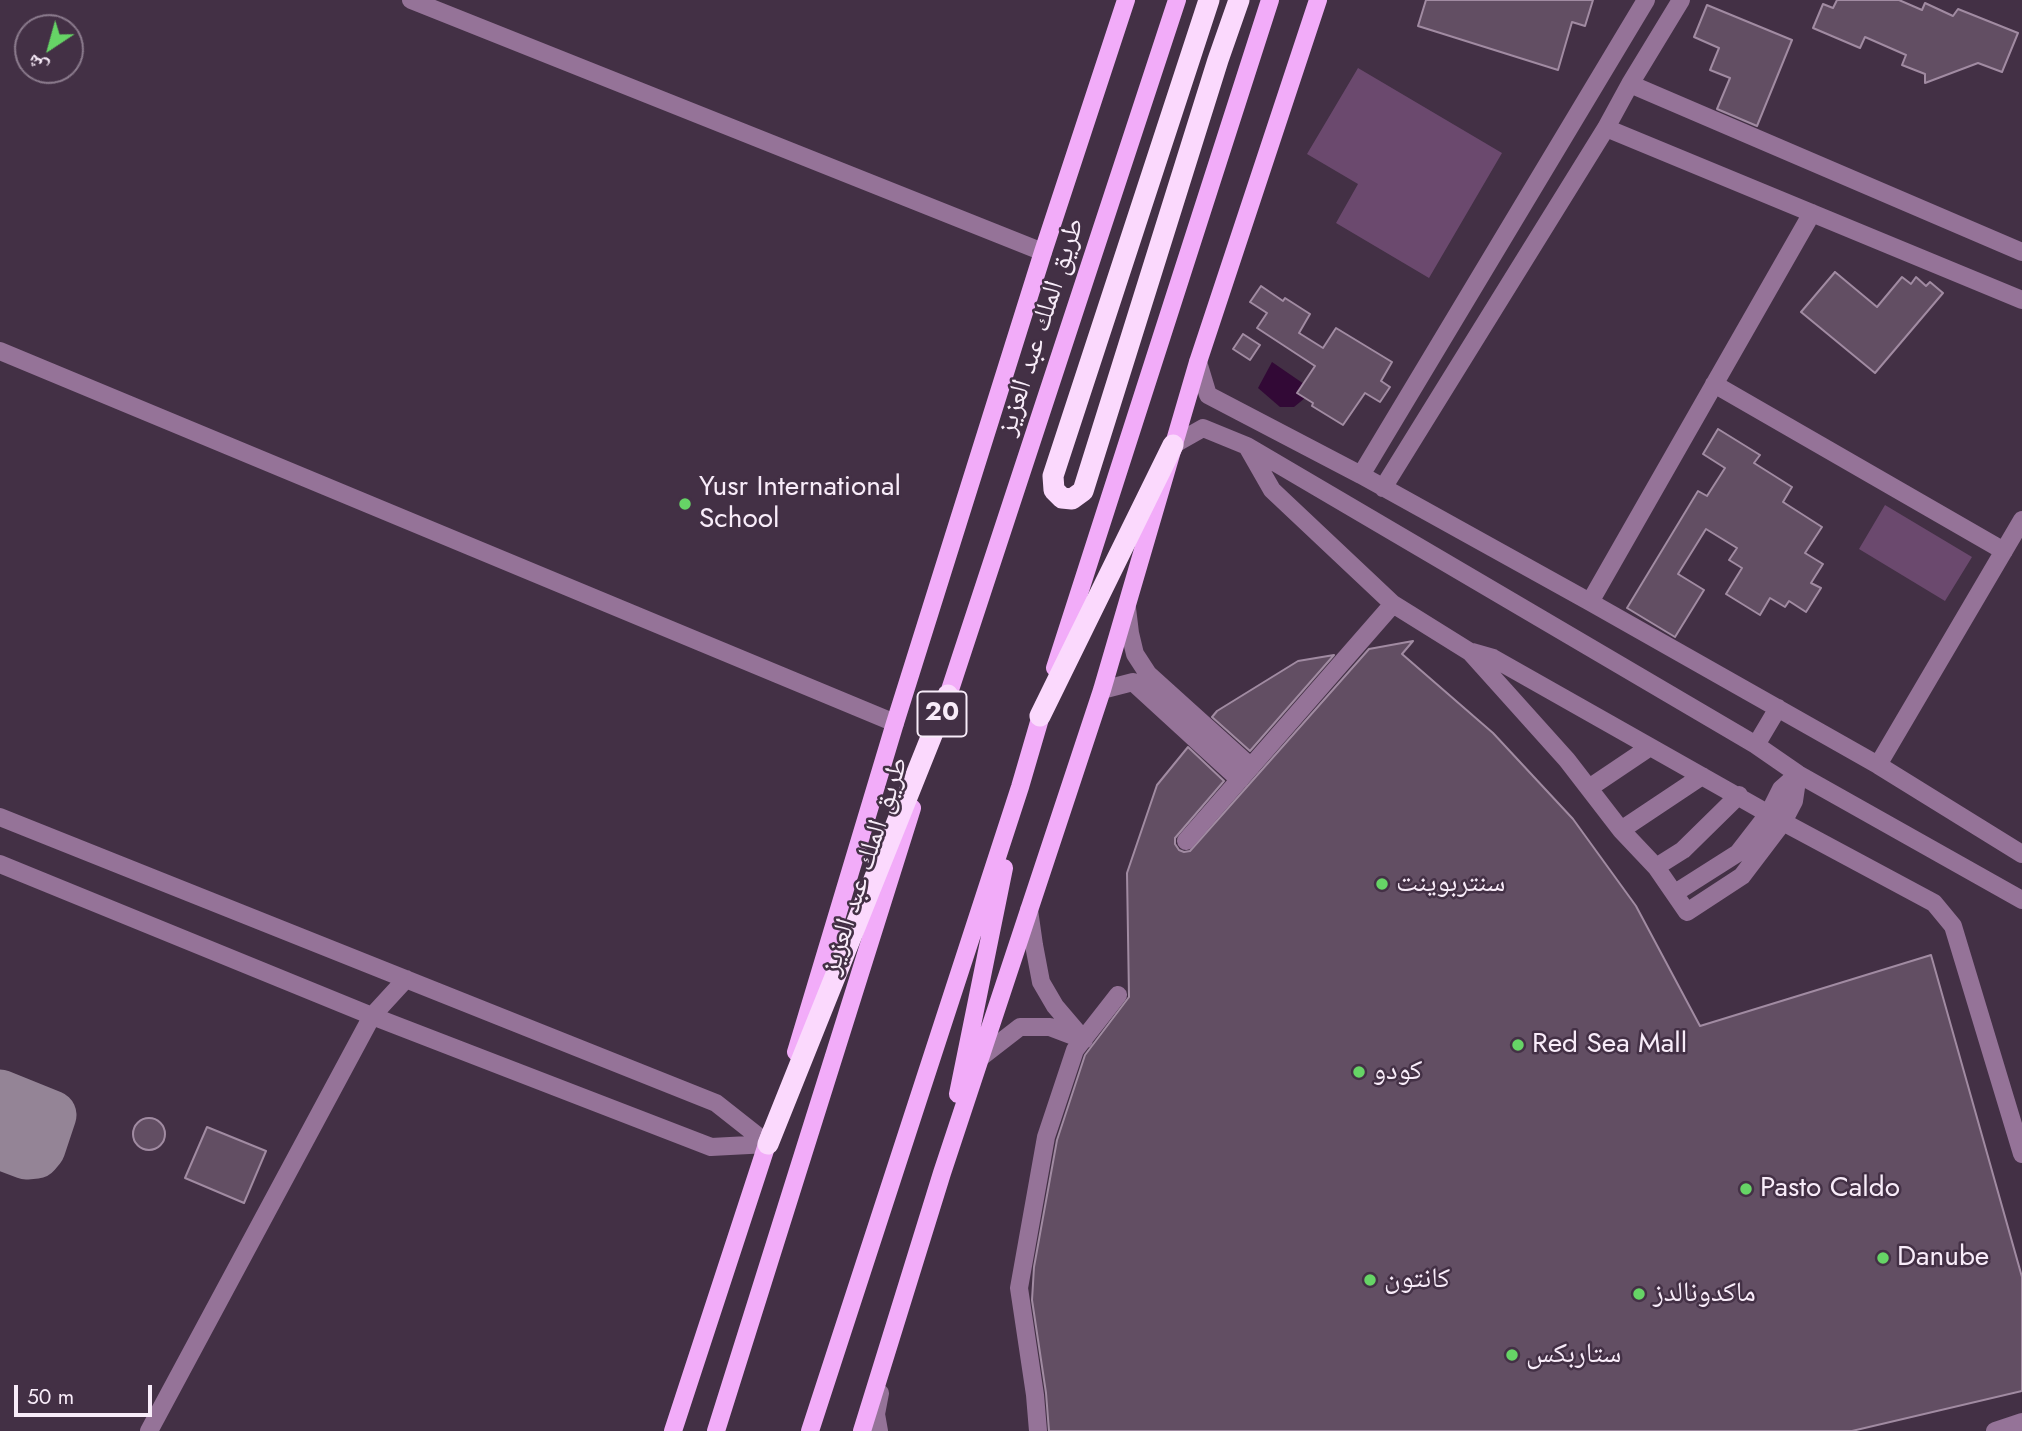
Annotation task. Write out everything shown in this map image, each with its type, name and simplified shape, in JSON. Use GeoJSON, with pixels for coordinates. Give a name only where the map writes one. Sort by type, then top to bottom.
{"type":"FeatureCollection","features":[{"type":"Feature","properties":{"kind":"highway"},"geometry":{"type":"LineString","coordinates":[[1209,0],[1054,476],[1054,490],[1062,498],[1072,499],[1083,491],[1239,0]]}},
{"type":"Feature","properties":{"kind":"highway"},"geometry":{"type":"LineString","coordinates":[[1040,716],[1172,445]]}},
{"type":"Feature","properties":{"kind":"highway"},"geometry":{"type":"LineString","coordinates":[[768,1144],[948,695]]}},
{"type":"Feature","properties":{"kind":"main road"},"geometry":{"type":"LineString","coordinates":[[673,1431],[768,1144],[895,723],[1126,0]]}},
{"type":"Feature","properties":{"kind":"main road","name":"طريق الملك عبد العزيز"},"geometry":{"type":"LineString","coordinates":[[716,1431],[948,695],[1177,0]]}},
{"type":"Feature","properties":{"kind":"main road"},"geometry":{"type":"LineString","coordinates":[[810,1431],[1020,787],[1040,716],[1270,0]]}},
{"type":"Feature","properties":{"kind":"main road"},"geometry":{"type":"LineString","coordinates":[[862,1431],[942,1173],[1102,690],[1198,362],[1318,0]]}},
{"type":"Feature","properties":{"kind":"main road"},"geometry":{"type":"LineString","coordinates":[[942,1173],[1020,787]]}},
{"type":"Feature","properties":{"kind":"street"},"geometry":{"type":"LineString","coordinates":[[411,0],[1043,253]]}},
{"type":"Feature","properties":{"kind":"street"},"geometry":{"type":"LineString","coordinates":[[1361,475],[1646,0]]}},
{"type":"Feature","properties":{"kind":"street"},"geometry":{"type":"LineString","coordinates":[[1383,488],[1606,128],[1681,0]]}},
{"type":"Feature","properties":{"kind":"street"},"geometry":{"type":"LineString","coordinates":[[1630,84],[2022,253]]}},
{"type":"Feature","properties":{"kind":"street"},"geometry":{"type":"LineString","coordinates":[[1606,128],[2022,300]]}},
{"type":"Feature","properties":{"kind":"street"},"geometry":{"type":"LineString","coordinates":[[1590,602],[1811,213]]}},
{"type":"Feature","properties":{"kind":"street"},"geometry":{"type":"LineString","coordinates":[[0,351],[895,723]]}},
{"type":"Feature","properties":{"kind":"street"},"geometry":{"type":"LineString","coordinates":[[1198,362],[1208,394],[1361,475],[1778,708],[1878,765],[2022,854]]}},
{"type":"Feature","properties":{"kind":"street"},"geometry":{"type":"LineString","coordinates":[[1714,384],[2004,551]]}},
{"type":"Feature","properties":{"kind":"street"},"geometry":{"type":"LineString","coordinates":[[1172,445],[1203,428],[1247,446],[1756,745],[1798,774],[2022,900]]}},
{"type":"Feature","properties":{"kind":"street"},"geometry":{"type":"LineString","coordinates":[[1247,446],[1272,490],[1393,604],[1470,652],[1493,659],[1934,903],[1953,926],[2022,1154]]}},
{"type":"Feature","properties":{"kind":"street"},"geometry":{"type":"LineString","coordinates":[[1878,765],[2022,520]]}},
{"type":"Feature","properties":{"kind":"street"},"geometry":{"type":"LineString","coordinates":[[1186,841],[1393,604]]}},
{"type":"Feature","properties":{"kind":"street"},"geometry":{"type":"LineString","coordinates":[[1127,608],[1129,633],[1135,654],[1147,674],[1245,773]]}},
{"type":"Feature","properties":{"kind":"street"},"geometry":{"type":"LineString","coordinates":[[1470,652],[1567,760],[1621,830],[1656,867],[1675,893],[1738,853],[1776,817],[1781,789],[1798,774]]}},
{"type":"Feature","properties":{"kind":"street"},"geometry":{"type":"LineString","coordinates":[[1102,690],[1133,682],[1245,773]]}},
{"type":"Feature","properties":{"kind":"street"},"geometry":{"type":"LineString","coordinates":[[1756,745],[1778,708]]}},
{"type":"Feature","properties":{"kind":"street"},"geometry":{"type":"LineString","coordinates":[[1589,788],[1650,747]]}},
{"type":"Feature","properties":{"kind":"street"},"geometry":{"type":"LineString","coordinates":[[1621,830],[1702,776]]}},
{"type":"Feature","properties":{"kind":"street"},"geometry":{"type":"LineString","coordinates":[[1656,867],[1683,850],[1739,795]]}},
{"type":"Feature","properties":{"kind":"street"},"geometry":{"type":"LineString","coordinates":[[0,817],[716,1103],[768,1144]]}},
{"type":"Feature","properties":{"kind":"street"},"geometry":{"type":"LineString","coordinates":[[0,864],[372,1016],[711,1147],[768,1144]]}},
{"type":"Feature","properties":{"kind":"street"},"geometry":{"type":"LineString","coordinates":[[1029,910],[1041,982],[1055,1006],[1084,1040]]}},
{"type":"Feature","properties":{"kind":"street"},"geometry":{"type":"LineString","coordinates":[[149,1431],[372,1016],[406,979]]}},
{"type":"Feature","properties":{"kind":"street"},"geometry":{"type":"LineString","coordinates":[[1038,1431],[1019,1288],[1046,1137],[1074,1050],[1118,995]]}},
{"type":"Feature","properties":{"kind":"street"},"geometry":{"type":"LineString","coordinates":[[980,1058],[1020,1027],[1050,1027],[1084,1040]]}},
{"type":"Feature","properties":{"kind":"street"},"geometry":{"type":"LineString","coordinates":[[879,1431],[876,1414],[890,1341]]}},
{"type":"Feature","properties":{"kind":"street"},"geometry":{"type":"LineString","coordinates":[[1996,1431],[2022,1422]]}},
{"type":"Feature","properties":{"kind":"shaded area"},"geometry":{"type":"Polygon","coordinates":[[[1358,68],[1502,153],[1429,278],[1336,223],[1358,184],[1307,154],[1358,68]]]}},
{"type":"Feature","properties":{"kind":"shaded area"},"geometry":{"type":"Polygon","coordinates":[[[1272,362],[1304,384],[1305,398],[1294,407],[1280,407],[1258,388],[1272,362]]]}},
{"type":"Feature","properties":{"kind":"shaded area"},"geometry":{"type":"Polygon","coordinates":[[[1885,505],[1972,557],[1945,601],[1859,549],[1885,505]]]}},
{"type":"Feature","properties":{"kind":"building"},"geometry":{"type":"Polygon","coordinates":[[[1426,0],[1593,0],[1585,26],[1572,22],[1558,70],[1418,26],[1426,0]]]}},
{"type":"Feature","properties":{"kind":"building"},"geometry":{"type":"Polygon","coordinates":[[[1837,0],[1899,0],[1922,10],[1925,3],[1953,16],[1958,9],[2018,33],[2002,72],[1978,63],[1925,83],[1925,74],[1902,65],[1906,55],[1865,37],[1860,48],[1813,28],[1823,4],[1833,8],[1837,0]]]}},
{"type":"Feature","properties":{"kind":"building"},"geometry":{"type":"Polygon","coordinates":[[[1707,5],[1792,40],[1757,126],[1717,109],[1730,78],[1710,70],[1719,48],[1694,37],[1707,5]]]}},
{"type":"Feature","properties":{"kind":"building"},"geometry":{"type":"Polygon","coordinates":[[[1835,272],[1877,307],[1902,277],[1911,284],[1916,277],[1926,286],[1930,282],[1943,293],[1875,373],[1801,312],[1835,272]]]}},
{"type":"Feature","properties":{"kind":"building"},"geometry":{"type":"Polygon","coordinates":[[[1261,286],[1283,301],[1285,298],[1310,314],[1299,333],[1323,348],[1336,328],[1392,362],[1381,381],[1390,387],[1380,402],[1365,393],[1343,425],[1312,406],[1313,403],[1297,393],[1315,366],[1257,328],[1267,313],[1250,302],[1261,286]]]}},
{"type":"Feature","properties":{"kind":"building"},"geometry":{"type":"Polygon","coordinates":[[[1243,334],[1260,345],[1250,360],[1233,349],[1243,334]]]}},
{"type":"Feature","properties":{"kind":"building"},"geometry":{"type":"Polygon","coordinates":[[[1718,429],[1760,455],[1754,463],[1792,487],[1783,502],[1822,527],[1805,553],[1823,564],[1811,583],[1821,588],[1806,612],[1789,601],[1785,607],[1770,598],[1760,615],[1726,594],[1742,568],[1729,560],[1737,548],[1706,529],[1678,574],[1704,590],[1675,637],[1627,608],[1698,491],[1707,496],[1725,468],[1703,454],[1718,429]]]}},
{"type":"Feature","properties":{"kind":"building","name":"Red Sea Mall"},"geometry":{"type":"Polygon","coordinates":[[[1413,641],[1402,654],[1493,733],[1573,819],[1636,906],[1700,1026],[1931,955],[2022,1277],[2022,1391],[1852,1431],[1049,1431],[1032,1300],[1034,1267],[1057,1140],[1085,1055],[1129,997],[1127,873],[1157,785],[1188,747],[1224,781],[1175,838],[1179,850],[1190,851],[1369,649],[1413,641]]]}},
{"type":"Feature","properties":{"kind":"building"},"geometry":{"type":"Polygon","coordinates":[[[1334,655],[1250,751],[1212,717],[1217,711],[1298,661],[1334,655]]]}},
{"type":"Feature","properties":{"kind":"building"},"geometry":{"type":"Polygon","coordinates":[[[149,1118],[161,1122],[165,1134],[161,1146],[149,1150],[137,1146],[133,1134],[137,1122],[149,1118]]]}},
{"type":"Feature","properties":{"kind":"building"},"geometry":{"type":"Polygon","coordinates":[[[207,1127],[266,1151],[244,1203],[185,1178],[207,1127]]]}},
{"type":"Feature","properties":{"kind":"taxiway"},"geometry":{"type":"LineString","coordinates":[[0,1094],[52,1115],[41,1148],[36,1154],[26,1155],[0,1145]]}},
{"type":"Feature","properties":{"kind":"place","name":"Yusr International School"},"geometry":{"type":"Point","coordinates":[685,504]}},
{"type":"Feature","properties":{"kind":"place","name":"سنتربوينت"},"geometry":{"type":"Point","coordinates":[1382,884]}},
{"type":"Feature","properties":{"kind":"place","name":"Red Sea Mall"},"geometry":{"type":"Point","coordinates":[1518,1045]}},
{"type":"Feature","properties":{"kind":"place","name":"كودو"},"geometry":{"type":"Point","coordinates":[1359,1072]}},
{"type":"Feature","properties":{"kind":"place","name":"Pasto Caldo"},"geometry":{"type":"Point","coordinates":[1746,1189]}},
{"type":"Feature","properties":{"kind":"place","name":"Danube"},"geometry":{"type":"Point","coordinates":[1883,1258]}},
{"type":"Feature","properties":{"kind":"place","name":"كانتون"},"geometry":{"type":"Point","coordinates":[1370,1280]}},
{"type":"Feature","properties":{"kind":"place","name":"ماكدونالدز"},"geometry":{"type":"Point","coordinates":[1639,1294]}},
{"type":"Feature","properties":{"kind":"place","name":"ستاربكس"},"geometry":{"type":"Point","coordinates":[1512,1355]}}]}
